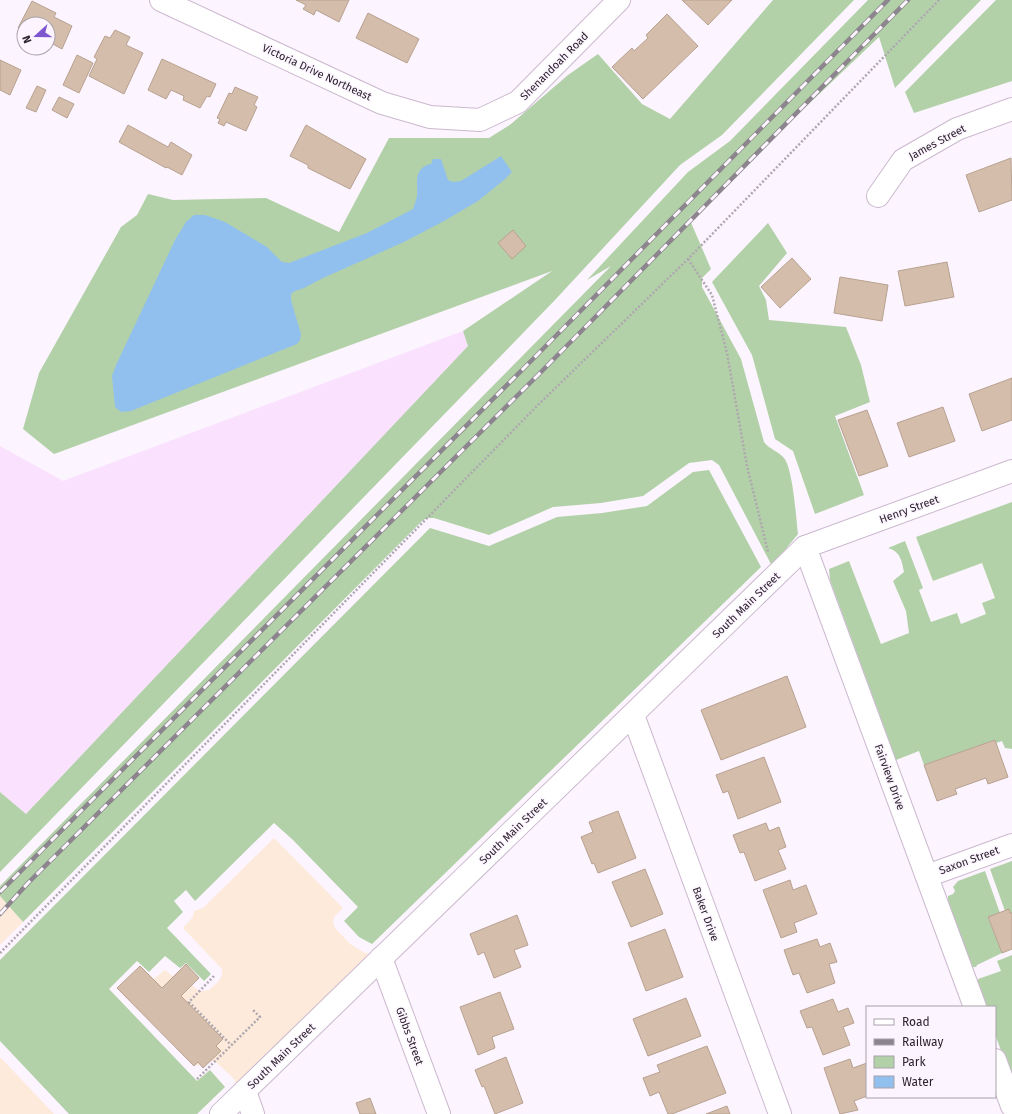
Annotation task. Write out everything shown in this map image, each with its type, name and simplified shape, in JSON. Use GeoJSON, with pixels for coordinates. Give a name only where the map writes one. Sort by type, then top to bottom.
{"type":"FeatureCollection","features":[{"type":"Feature","properties":{"kind":"street","name":"Victoria Drive Northeast"},"geometry":{"type":"LineString","coordinates":[[161,0],[382,103],[430,117],[480,120]]}},
{"type":"Feature","properties":{"kind":"street","name":"Shenandoah Road"},"geometry":{"type":"LineString","coordinates":[[480,120],[518,102],[619,0]]}},
{"type":"Feature","properties":{"kind":"street","name":"James Street"},"geometry":{"type":"LineString","coordinates":[[878,196],[903,160],[957,129],[1012,108]]}},
{"type":"Feature","properties":{"kind":"street","name":"Henry Street"},"geometry":{"type":"LineString","coordinates":[[805,547],[1012,471]]}},
{"type":"Feature","properties":{"kind":"street","name":"South Main Street"},"geometry":{"type":"LineString","coordinates":[[221,1114],[805,547]]}},
{"type":"Feature","properties":{"kind":"street","name":"Fairview Drive"},"geometry":{"type":"LineString","coordinates":[[805,547],[975,1006]]}},
{"type":"Feature","properties":{"kind":"street","name":"Baker Drive"},"geometry":{"type":"LineString","coordinates":[[632,715],[780,1114]]}},
{"type":"Feature","properties":{"kind":"street","name":"Saxon Street"},"geometry":{"type":"LineString","coordinates":[[927,876],[1012,844]]}},
{"type":"Feature","properties":{"kind":"street","name":"Gibbs Street"},"geometry":{"type":"LineString","coordinates":[[381,958],[439,1114]]}},
{"type":"Feature","properties":{"kind":"street"},"geometry":{"type":"LineString","coordinates":[[996,1063],[1012,1106]]}},
{"type":"Feature","properties":{"kind":"street"},"geometry":{"type":"LineString","coordinates":[[245,1091],[253,1114]]}},
{"type":"Feature","properties":{"kind":"path"},"geometry":{"type":"LineString","coordinates":[[0,953],[538,404],[688,259],[939,0]]}},
{"type":"Feature","properties":{"kind":"path"},"geometry":{"type":"LineString","coordinates":[[688,259],[712,295],[727,353],[747,466],[764,537],[777,574]]}},
{"type":"Feature","properties":{"kind":"path"},"geometry":{"type":"LineString","coordinates":[[214,976],[189,1002],[231,1045]]}},
{"type":"Feature","properties":{"kind":"path"},"geometry":{"type":"LineString","coordinates":[[197,1079],[260,1017],[253,1010]]}},
{"type":"Feature","properties":{"kind":"shaded area"},"geometry":{"type":"Polygon","coordinates":[[[463,331],[468,346],[26,814],[0,792],[0,446],[63,481],[463,331]]]}},
{"type":"Feature","properties":{"kind":"shaded area"},"geometry":{"type":"Polygon","coordinates":[[[274,838],[343,908],[334,917],[333,923],[335,928],[350,944],[365,953],[374,954],[237,1085],[234,1079],[215,1061],[205,1061],[198,1066],[124,989],[150,982],[165,970],[175,978],[184,977],[195,988],[201,991],[209,990],[219,981],[222,975],[222,969],[183,928],[193,917],[194,911],[203,908],[274,838]]]}},
{"type":"Feature","properties":{"kind":"shaded area"},"geometry":{"type":"Polygon","coordinates":[[[0,896],[23,922],[0,945],[0,896]]]}},
{"type":"Feature","properties":{"kind":"shaded area"},"geometry":{"type":"Polygon","coordinates":[[[0,1057],[54,1114],[0,1114],[0,1057]]]}},
{"type":"Feature","properties":{"kind":"green space"},"geometry":{"type":"Polygon","coordinates":[[[773,0],[854,0],[722,135],[680,165],[555,300],[0,872],[0,792],[26,814],[468,346],[463,331],[552,271],[54,454],[23,429],[39,373],[121,227],[137,215],[148,194],[173,200],[266,198],[339,232],[389,138],[489,138],[511,124],[568,75],[598,54],[642,104],[670,119],[773,0]]]}},
{"type":"Feature","properties":{"kind":"green space"},"geometry":{"type":"Polygon","coordinates":[[[868,0],[981,0],[895,88],[879,37],[689,218],[711,269],[702,278],[702,287],[741,359],[764,442],[784,458],[790,472],[798,534],[772,566],[719,465],[712,460],[689,463],[643,496],[601,503],[553,507],[489,535],[434,518],[427,518],[422,521],[23,922],[0,896],[0,886],[611,266],[587,280],[688,172],[730,141],[868,0]]]}},
{"type":"Feature","properties":{"kind":"green space"},"geometry":{"type":"Polygon","coordinates":[[[996,0],[1012,0],[1012,81],[914,113],[905,92],[996,0]]]}},
{"type":"Feature","properties":{"kind":"green space"},"geometry":{"type":"Polygon","coordinates":[[[768,223],[787,253],[759,286],[766,300],[769,320],[846,327],[861,365],[870,402],[835,416],[864,495],[815,514],[793,451],[775,439],[752,355],[712,282],[768,223]]]}},
{"type":"Feature","properties":{"kind":"green space"},"geometry":{"type":"Polygon","coordinates":[[[709,470],[761,567],[372,944],[359,937],[344,921],[358,907],[293,840],[274,823],[195,901],[186,890],[174,901],[183,912],[167,928],[211,974],[204,981],[186,963],[180,968],[165,956],[149,972],[137,961],[109,989],[197,1081],[210,1070],[225,1087],[197,1114],[69,1114],[0,1041],[0,960],[430,528],[489,546],[557,517],[602,513],[647,506],[693,472],[709,470]]]}},
{"type":"Feature","properties":{"kind":"green space"},"geometry":{"type":"Polygon","coordinates":[[[1012,502],[1012,749],[1005,748],[1002,741],[996,743],[995,740],[924,765],[919,751],[896,760],[830,580],[829,569],[849,561],[881,644],[909,633],[906,611],[893,581],[904,572],[898,554],[892,549],[888,548],[905,541],[923,588],[919,590],[931,622],[957,613],[961,624],[986,614],[982,603],[995,598],[982,563],[933,581],[916,537],[1012,502]]]}},
{"type":"Feature","properties":{"kind":"green space"},"geometry":{"type":"Polygon","coordinates":[[[1012,861],[1012,913],[1010,913],[1009,909],[1005,911],[990,869],[1012,861]]]}},
{"type":"Feature","properties":{"kind":"green space"},"geometry":{"type":"Polygon","coordinates":[[[985,871],[1000,913],[988,918],[1002,953],[977,965],[976,967],[972,967],[968,961],[948,904],[948,896],[953,894],[955,891],[953,887],[958,881],[985,871]]]}},
{"type":"Feature","properties":{"kind":"green space"},"geometry":{"type":"Polygon","coordinates":[[[1012,955],[1012,1081],[996,1037],[996,1006],[985,1006],[977,982],[978,979],[1001,971],[997,961],[1012,955]]]}},
{"type":"Feature","properties":{"kind":"water"},"geometry":{"type":"Polygon","coordinates":[[[501,156],[512,172],[478,201],[404,242],[291,294],[291,300],[301,334],[300,340],[297,344],[131,411],[121,412],[115,407],[112,376],[116,365],[175,240],[186,222],[194,215],[205,215],[225,222],[267,247],[282,262],[289,263],[367,233],[413,209],[417,196],[417,181],[419,172],[425,166],[431,164],[433,159],[441,159],[448,180],[453,182],[461,181],[501,156]]]}},
{"type":"Feature","properties":{"kind":"building"},"geometry":{"type":"Polygon","coordinates":[[[296,0],[349,0],[339,22],[316,10],[314,15],[303,9],[306,5],[296,0]]]}},
{"type":"Feature","properties":{"kind":"building"},"geometry":{"type":"Polygon","coordinates":[[[682,0],[732,0],[708,25],[682,0]]]}},
{"type":"Feature","properties":{"kind":"building"},"geometry":{"type":"Polygon","coordinates":[[[32,1],[56,13],[54,16],[24,16],[32,1]]]}},
{"type":"Feature","properties":{"kind":"building"},"geometry":{"type":"Polygon","coordinates":[[[368,13],[419,39],[407,63],[356,38],[368,13]]]}},
{"type":"Feature","properties":{"kind":"building"},"geometry":{"type":"Polygon","coordinates":[[[667,14],[698,46],[643,99],[612,67],[632,48],[634,51],[648,38],[646,35],[667,14]]]}},
{"type":"Feature","properties":{"kind":"building"},"geometry":{"type":"Polygon","coordinates":[[[56,18],[72,26],[62,49],[56,46],[56,18]]]}},
{"type":"Feature","properties":{"kind":"building"},"geometry":{"type":"Polygon","coordinates":[[[115,30],[130,37],[126,45],[143,53],[124,94],[89,76],[97,59],[94,57],[105,36],[110,38],[115,30]]]}},
{"type":"Feature","properties":{"kind":"building"},"geometry":{"type":"Polygon","coordinates":[[[77,55],[93,63],[79,93],[63,85],[77,55]]]}},
{"type":"Feature","properties":{"kind":"building"},"geometry":{"type":"Polygon","coordinates":[[[162,59],[216,84],[210,97],[207,96],[200,108],[183,100],[184,96],[171,90],[166,99],[148,90],[162,59]]]}},
{"type":"Feature","properties":{"kind":"building"},"geometry":{"type":"Polygon","coordinates":[[[0,60],[21,70],[10,95],[0,90],[0,60]]]}},
{"type":"Feature","properties":{"kind":"building"},"geometry":{"type":"Polygon","coordinates":[[[37,86],[46,90],[36,112],[26,108],[37,86]]]}},
{"type":"Feature","properties":{"kind":"building"},"geometry":{"type":"Polygon","coordinates":[[[235,87],[258,97],[254,105],[257,107],[246,131],[226,122],[224,126],[218,123],[220,119],[217,118],[229,93],[232,94],[235,87]]]}},
{"type":"Feature","properties":{"kind":"building"},"geometry":{"type":"Polygon","coordinates":[[[59,97],[74,104],[67,118],[52,110],[59,97]]]}},
{"type":"Feature","properties":{"kind":"building"},"geometry":{"type":"Polygon","coordinates":[[[128,125],[168,147],[171,142],[192,155],[182,175],[167,167],[166,168],[119,142],[128,125]]]}},
{"type":"Feature","properties":{"kind":"building"},"geometry":{"type":"Polygon","coordinates":[[[306,125],[366,159],[350,189],[308,168],[308,165],[290,156],[306,125]]]}},
{"type":"Feature","properties":{"kind":"building"},"geometry":{"type":"Polygon","coordinates":[[[1011,158],[1012,200],[979,212],[966,175],[1011,158]]]}},
{"type":"Feature","properties":{"kind":"building"},"geometry":{"type":"Polygon","coordinates":[[[513,230],[526,246],[512,259],[498,243],[513,230]]]}},
{"type":"Feature","properties":{"kind":"building"},"geometry":{"type":"Polygon","coordinates":[[[792,258],[811,279],[780,308],[761,287],[792,258]]]}},
{"type":"Feature","properties":{"kind":"building"},"geometry":{"type":"Polygon","coordinates":[[[947,262],[954,297],[905,306],[898,271],[947,262]]]}},
{"type":"Feature","properties":{"kind":"building"},"geometry":{"type":"Polygon","coordinates":[[[840,277],[888,285],[882,321],[834,313],[840,277]]]}},
{"type":"Feature","properties":{"kind":"building"},"geometry":{"type":"Polygon","coordinates":[[[1012,378],[1012,420],[982,431],[969,394],[1012,378]]]}},
{"type":"Feature","properties":{"kind":"building"},"geometry":{"type":"Polygon","coordinates":[[[943,407],[955,441],[909,457],[897,423],[943,407]]]}},
{"type":"Feature","properties":{"kind":"building"},"geometry":{"type":"Polygon","coordinates":[[[867,410],[888,466],[859,476],[838,420],[867,410]]]}},
{"type":"Feature","properties":{"kind":"building"},"geometry":{"type":"Polygon","coordinates":[[[787,676],[806,727],[721,760],[701,710],[787,676]]]}},
{"type":"Feature","properties":{"kind":"building"},"geometry":{"type":"Polygon","coordinates":[[[995,740],[1008,777],[988,784],[986,778],[955,789],[957,794],[937,801],[924,765],[995,740]]]}},
{"type":"Feature","properties":{"kind":"building"},"geometry":{"type":"Polygon","coordinates":[[[764,757],[781,802],[738,819],[728,791],[723,793],[716,775],[764,757]]]}},
{"type":"Feature","properties":{"kind":"building"},"geometry":{"type":"Polygon","coordinates":[[[618,811],[636,858],[598,873],[594,863],[592,864],[581,837],[593,832],[589,822],[618,811]]]}},
{"type":"Feature","properties":{"kind":"building"},"geometry":{"type":"Polygon","coordinates":[[[766,823],[769,831],[779,827],[786,847],[778,850],[786,869],[755,881],[744,852],[740,853],[733,835],[766,823]]]}},
{"type":"Feature","properties":{"kind":"building"},"geometry":{"type":"Polygon","coordinates":[[[645,869],[663,914],[631,927],[612,882],[645,869]]]}},
{"type":"Feature","properties":{"kind":"building"},"geometry":{"type":"Polygon","coordinates":[[[790,880],[793,890],[806,885],[817,914],[794,923],[797,932],[781,938],[763,890],[790,880]]]}},
{"type":"Feature","properties":{"kind":"building"},"geometry":{"type":"Polygon","coordinates":[[[1009,909],[1010,913],[1012,913],[1012,949],[1002,953],[988,917],[1009,909]]]}},
{"type":"Feature","properties":{"kind":"building"},"geometry":{"type":"Polygon","coordinates":[[[517,915],[528,945],[514,950],[521,967],[494,978],[484,952],[478,955],[470,934],[517,915]]]}},
{"type":"Feature","properties":{"kind":"building"},"geometry":{"type":"Polygon","coordinates":[[[665,929],[683,977],[646,991],[628,943],[665,929]]]}},
{"type":"Feature","properties":{"kind":"building"},"geometry":{"type":"Polygon","coordinates":[[[817,939],[820,947],[830,943],[837,962],[829,964],[835,983],[807,993],[799,973],[793,975],[784,950],[817,939]]]}},
{"type":"Feature","properties":{"kind":"building"},"geometry":{"type":"Polygon","coordinates":[[[186,964],[199,978],[181,996],[223,1039],[216,1046],[221,1051],[203,1068],[198,1062],[194,1066],[117,988],[140,966],[162,988],[186,964]]]}},
{"type":"Feature","properties":{"kind":"building"},"geometry":{"type":"Polygon","coordinates":[[[500,992],[514,1029],[492,1037],[495,1048],[478,1055],[460,1007],[500,992]]]}},
{"type":"Feature","properties":{"kind":"building"},"geometry":{"type":"Polygon","coordinates":[[[686,998],[701,1036],[648,1056],[633,1019],[686,998]]]}},
{"type":"Feature","properties":{"kind":"building"},"geometry":{"type":"Polygon","coordinates":[[[833,999],[838,1012],[848,1008],[854,1023],[843,1027],[850,1045],[823,1055],[812,1027],[807,1028],[800,1011],[833,999]]]}},
{"type":"Feature","properties":{"kind":"building"},"geometry":{"type":"Polygon","coordinates":[[[707,1046],[726,1093],[672,1114],[668,1114],[659,1092],[650,1096],[643,1078],[660,1072],[657,1065],[707,1046]]]}},
{"type":"Feature","properties":{"kind":"building"},"geometry":{"type":"Polygon","coordinates":[[[506,1057],[523,1103],[495,1114],[484,1086],[482,1087],[475,1070],[506,1057]]]}},
{"type":"Feature","properties":{"kind":"building"},"geometry":{"type":"Polygon","coordinates":[[[850,1059],[853,1068],[866,1063],[866,1096],[854,1101],[858,1110],[840,1114],[824,1068],[850,1059]]]}},
{"type":"Feature","properties":{"kind":"building"},"geometry":{"type":"Polygon","coordinates":[[[370,1098],[376,1114],[360,1114],[356,1103],[370,1098]]]}},
{"type":"Feature","properties":{"kind":"building"},"geometry":{"type":"Polygon","coordinates":[[[727,1106],[730,1114],[706,1114],[727,1106]]]}},
{"type":"Feature","properties":{"kind":"railway"},"geometry":{"type":"LineString","coordinates":[[0,892],[532,360],[888,0]]}},
{"type":"Feature","properties":{"kind":"railway"},"geometry":{"type":"LineString","coordinates":[[0,914],[28,883],[542,371],[908,0]]}}]}
